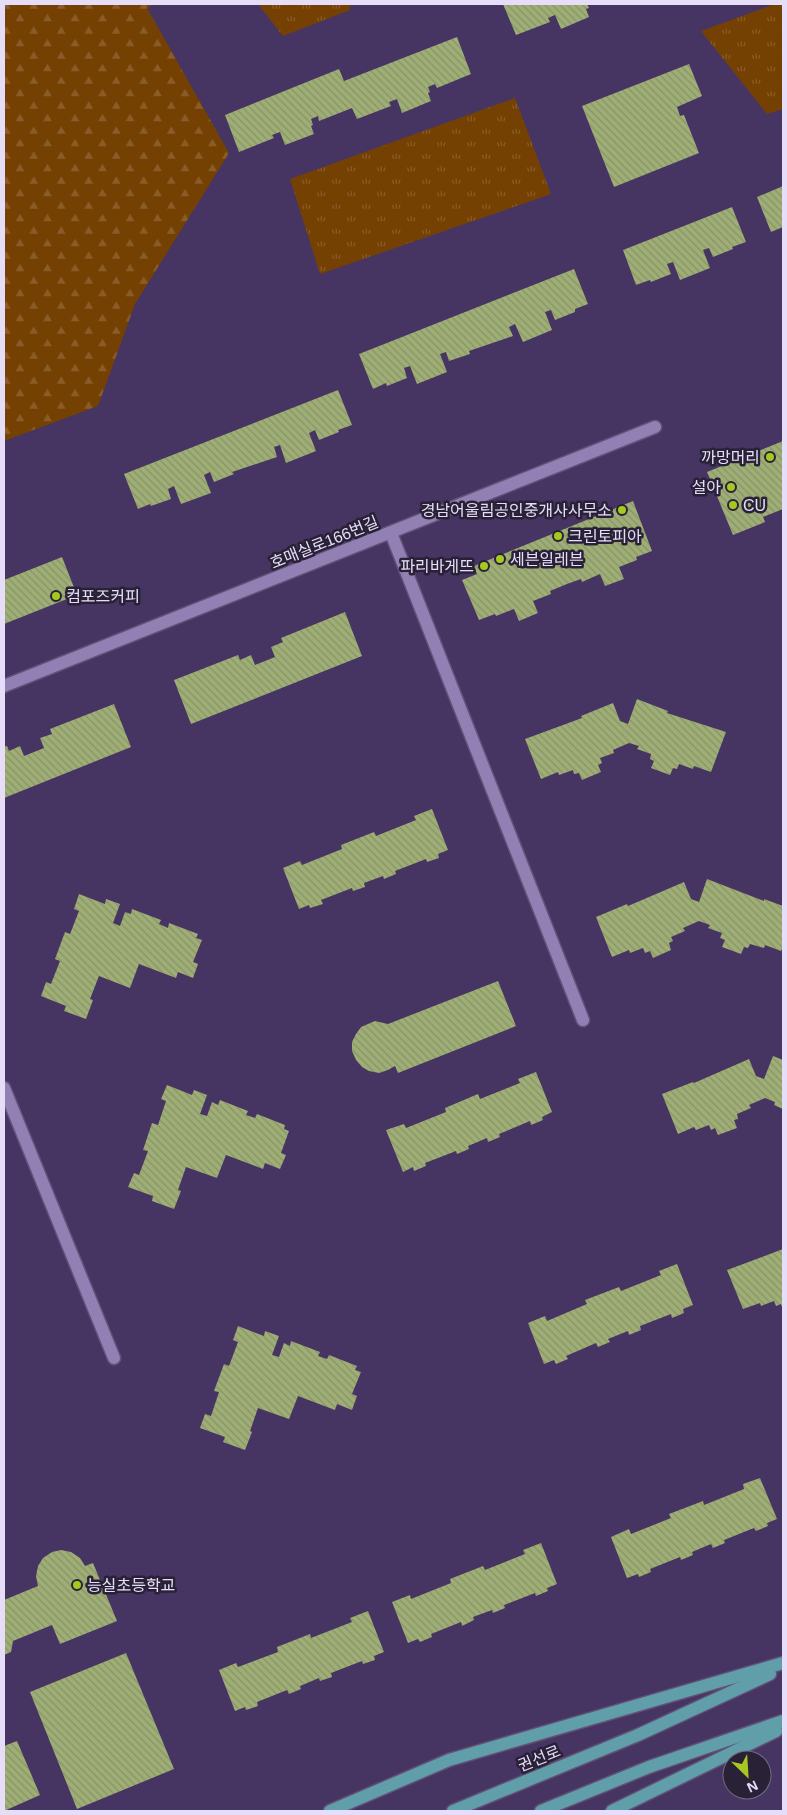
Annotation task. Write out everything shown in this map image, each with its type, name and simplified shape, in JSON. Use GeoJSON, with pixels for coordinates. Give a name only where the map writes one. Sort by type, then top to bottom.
{"type":"FeatureCollection","features":[{"type":"Feature","properties":{"kind":"main road"},"geometry":{"type":"LineString","coordinates":[[330,1811],[449,1760],[783,1663]]}},
{"type":"Feature","properties":{"kind":"main road","name":"권선로"},"geometry":{"type":"LineString","coordinates":[[453,1811],[638,1735],[783,1668]]}},
{"type":"Feature","properties":{"kind":"main road"},"geometry":{"type":"LineString","coordinates":[[541,1811],[649,1767],[783,1722]]}},
{"type":"Feature","properties":{"kind":"main road"},"geometry":{"type":"LineString","coordinates":[[612,1811],[783,1727]]}},
{"type":"Feature","properties":{"kind":"street","name":"호매실로166번길"},"geometry":{"type":"LineString","coordinates":[[4,686],[655,427]]}},
{"type":"Feature","properties":{"kind":"street"},"geometry":{"type":"LineString","coordinates":[[391,533],[583,1020]]}},
{"type":"Feature","properties":{"kind":"street"},"geometry":{"type":"LineString","coordinates":[[4,1088],[114,1358]]}},
{"type":"Feature","properties":{"kind":"green space"},"geometry":{"type":"Polygon","coordinates":[[[4,4],[155,4],[147,8],[229,153],[135,304],[98,406],[4,441],[4,4]]]}},
{"type":"Feature","properties":{"kind":"green space"},"geometry":{"type":"Polygon","coordinates":[[[258,4],[350,4],[350,10],[283,36],[258,4]]]}},
{"type":"Feature","properties":{"kind":"green space"},"geometry":{"type":"Polygon","coordinates":[[[775,4],[783,4],[783,109],[767,114],[701,31],[775,4]]]}},
{"type":"Feature","properties":{"kind":"green space"},"geometry":{"type":"Polygon","coordinates":[[[515,98],[551,194],[320,274],[290,179],[515,98]]]}},
{"type":"Feature","properties":{"kind":"building"},"geometry":{"type":"Polygon","coordinates":[[[503,4],[587,4],[589,8],[586,9],[589,17],[561,29],[555,15],[548,18],[550,22],[516,35],[503,4]]]}},
{"type":"Feature","properties":{"kind":"building"},"geometry":{"type":"Polygon","coordinates":[[[457,37],[471,74],[437,88],[435,84],[428,87],[431,101],[402,113],[397,99],[389,102],[391,106],[357,119],[352,108],[319,121],[318,116],[311,119],[314,134],[285,145],[280,132],[272,135],[274,138],[239,152],[225,115],[339,69],[344,81],[457,37]]]}},
{"type":"Feature","properties":{"kind":"building"},"geometry":{"type":"Polygon","coordinates":[[[689,64],[702,96],[677,107],[680,116],[684,115],[699,153],[614,187],[582,106],[689,64]]]}},
{"type":"Feature","properties":{"kind":"building"},"geometry":{"type":"Polygon","coordinates":[[[783,186],[783,227],[771,232],[757,197],[783,186]]]}},
{"type":"Feature","properties":{"kind":"building"},"geometry":{"type":"Polygon","coordinates":[[[732,207],[746,242],[713,257],[709,248],[703,250],[710,268],[680,280],[673,262],[667,264],[671,274],[651,282],[650,280],[636,285],[623,250],[732,207]]]}},
{"type":"Feature","properties":{"kind":"building"},"geometry":{"type":"Polygon","coordinates":[[[574,269],[588,304],[575,309],[575,312],[555,320],[551,310],[545,312],[552,330],[523,342],[515,324],[509,327],[513,336],[469,351],[470,354],[449,361],[446,352],[440,354],[447,372],[417,384],[410,366],[404,368],[407,378],[387,386],[386,383],[373,389],[359,354],[574,269]]]}},
{"type":"Feature","properties":{"kind":"building"},"geometry":{"type":"Polygon","coordinates":[[[338,390],[352,425],[319,440],[315,430],[309,433],[316,451],[286,463],[280,445],[274,447],[277,457],[232,472],[234,474],[214,482],[210,472],[204,475],[211,493],[181,504],[174,486],[168,489],[171,499],[138,509],[124,474],[338,390]]]}},
{"type":"Feature","properties":{"kind":"building"},"geometry":{"type":"Polygon","coordinates":[[[783,441],[783,509],[763,517],[765,522],[733,535],[707,472],[783,441]]]}},
{"type":"Feature","properties":{"kind":"building"},"geometry":{"type":"Polygon","coordinates":[[[633,501],[652,551],[636,557],[637,560],[619,567],[624,579],[605,586],[600,574],[582,582],[581,579],[567,584],[550,591],[551,594],[533,601],[538,613],[519,621],[514,609],[479,620],[462,580],[477,574],[474,566],[633,501]]]}},
{"type":"Feature","properties":{"kind":"building"},"geometry":{"type":"Polygon","coordinates":[[[62,557],[77,595],[4,624],[4,580],[62,557]]]}},
{"type":"Feature","properties":{"kind":"building"},"geometry":{"type":"Polygon","coordinates":[[[345,612],[362,656],[191,724],[174,680],[238,655],[240,660],[251,655],[255,665],[275,657],[271,647],[283,642],[281,638],[345,612]]]}},
{"type":"Feature","properties":{"kind":"building"},"geometry":{"type":"Polygon","coordinates":[[[637,699],[668,711],[667,713],[726,732],[711,772],[694,766],[693,769],[679,764],[677,769],[673,768],[670,775],[651,768],[654,761],[650,759],[651,754],[637,749],[639,746],[629,743],[613,750],[614,753],[600,758],[602,763],[598,765],[601,772],[582,780],[579,773],[574,774],[573,770],[559,775],[558,772],[541,779],[525,739],[582,718],[581,716],[613,703],[620,721],[628,724],[637,699]]]}},
{"type":"Feature","properties":{"kind":"building"},"geometry":{"type":"Polygon","coordinates":[[[114,704],[131,747],[4,798],[4,747],[7,746],[9,751],[20,746],[24,756],[44,748],[40,738],[52,734],[50,729],[114,704]]]}},
{"type":"Feature","properties":{"kind":"building"},"geometry":{"type":"Polygon","coordinates":[[[432,809],[448,850],[438,854],[439,858],[427,862],[426,859],[395,871],[396,874],[384,879],[383,876],[364,883],[365,887],[353,891],[352,888],[321,900],[323,904],[310,908],[309,905],[299,909],[283,868],[300,861],[302,865],[342,849],[341,845],[374,832],[376,836],[416,820],[414,816],[432,809]]]}},
{"type":"Feature","properties":{"kind":"building"},"geometry":{"type":"Polygon","coordinates":[[[707,879],[764,901],[764,899],[783,906],[783,946],[781,951],[765,945],[764,948],[750,944],[748,948],[744,947],[741,954],[722,947],[725,940],[720,938],[722,933],[708,928],[710,925],[699,921],[683,928],[685,931],[671,937],[673,941],[669,943],[671,950],[653,958],[650,951],[645,953],[643,948],[630,953],[629,950],[612,957],[596,917],[627,904],[628,906],[684,882],[691,899],[699,902],[707,879]]]}},
{"type":"Feature","properties":{"kind":"building"},"geometry":{"type":"Polygon","coordinates":[[[79,894],[105,904],[106,899],[120,904],[113,923],[120,926],[125,912],[131,914],[132,909],[161,920],[159,924],[168,928],[169,923],[198,934],[196,938],[202,940],[193,962],[198,964],[193,978],[178,972],[176,978],[139,964],[130,988],[99,976],[90,999],[93,1000],[86,1019],[64,1011],[66,1006],[41,996],[46,982],[51,984],[60,961],[55,959],[65,932],[70,934],[79,911],[74,909],[79,894]]]}},
{"type":"Feature","properties":{"kind":"building"},"geometry":{"type":"Polygon","coordinates":[[[498,981],[516,1026],[398,1073],[395,1066],[379,1073],[369,1071],[356,1060],[352,1051],[352,1042],[361,1027],[375,1021],[388,1024],[498,981]]]}},
{"type":"Feature","properties":{"kind":"building"},"geometry":{"type":"Polygon","coordinates":[[[773,1056],[783,1060],[783,1109],[774,1105],[775,1102],[765,1098],[749,1105],[751,1108],[737,1114],[738,1119],[734,1120],[737,1128],[718,1135],[715,1128],[711,1130],[709,1125],[696,1130],[694,1127],[678,1134],[662,1094],[694,1083],[749,1059],[756,1076],[764,1079],[773,1056]]]}},
{"type":"Feature","properties":{"kind":"building"},"geometry":{"type":"Polygon","coordinates":[[[536,1072],[552,1112],[542,1117],[543,1120],[531,1125],[530,1121],[499,1134],[500,1137],[488,1142],[487,1138],[468,1146],[469,1149],[457,1154],[456,1151],[425,1163],[426,1166],[414,1171],[413,1167],[403,1172],[386,1130],[404,1124],[406,1128],[446,1112],[445,1108],[478,1094],[480,1099],[520,1083],[518,1079],[536,1072]]]}},
{"type":"Feature","properties":{"kind":"building"},"geometry":{"type":"Polygon","coordinates":[[[167,1085],[192,1095],[194,1090],[207,1095],[200,1114],[207,1116],[212,1102],[218,1105],[220,1100],[248,1111],[246,1115],[255,1118],[257,1114],[285,1125],[284,1129],[289,1131],[281,1153],[286,1155],[280,1169],[265,1163],[263,1169],[226,1155],[217,1178],[186,1167],[178,1190],[181,1191],[174,1209],[152,1201],[153,1196],[128,1187],[134,1173],[139,1175],[148,1151],[143,1150],[152,1123],[158,1125],[166,1101],[161,1099],[167,1085]]]}},
{"type":"Feature","properties":{"kind":"building"},"geometry":{"type":"Polygon","coordinates":[[[783,1249],[783,1310],[781,1304],[776,1306],[774,1301],[761,1306],[760,1303],[743,1309],[727,1270],[783,1249]]]}},
{"type":"Feature","properties":{"kind":"building"},"geometry":{"type":"Polygon","coordinates":[[[677,1264],[693,1305],[683,1309],[684,1313],[672,1318],[671,1314],[640,1326],[641,1330],[629,1335],[628,1331],[608,1339],[610,1342],[598,1347],[596,1343],[566,1356],[568,1359],[556,1364],[554,1360],[544,1364],[528,1323],[545,1316],[547,1321],[587,1304],[585,1300],[619,1287],[621,1291],[661,1275],[659,1271],[677,1264]]]}},
{"type":"Feature","properties":{"kind":"building"},"geometry":{"type":"Polygon","coordinates":[[[238,1326],[264,1336],[265,1331],[279,1336],[272,1355],[279,1357],[284,1343],[290,1346],[291,1341],[320,1352],[318,1356],[327,1359],[329,1355],[357,1366],[355,1370],[361,1372],[352,1394],[357,1396],[352,1410],[337,1404],[335,1410],[298,1396],[289,1419],[258,1408],[245,1450],[223,1442],[225,1437],[200,1428],[205,1414],[211,1416],[219,1392],[214,1391],[224,1364],[229,1366],[238,1342],[233,1340],[238,1326]]]}},
{"type":"Feature","properties":{"kind":"building"},"geometry":{"type":"Polygon","coordinates":[[[760,1478],[777,1519],[767,1523],[768,1526],[756,1531],[754,1528],[724,1540],[725,1543],[713,1548],[711,1544],[692,1552],[693,1555],[681,1560],[680,1557],[650,1569],[651,1572],[639,1577],[638,1574],[627,1578],[611,1537],[629,1529],[631,1534],[671,1518],[669,1514],[703,1501],[704,1505],[744,1489],[743,1484],[760,1478]]]}},
{"type":"Feature","properties":{"kind":"building"},"geometry":{"type":"Polygon","coordinates":[[[541,1543],[557,1584],[547,1588],[548,1591],[536,1596],[535,1593],[504,1605],[505,1608],[493,1613],[492,1610],[473,1617],[474,1620],[462,1626],[461,1622],[431,1634],[432,1637],[420,1642],[418,1639],[408,1643],[392,1602],[410,1595],[411,1599],[451,1583],[450,1579],[483,1566],[485,1570],[525,1554],[523,1550],[541,1543]]]}},
{"type":"Feature","properties":{"kind":"building"},"geometry":{"type":"Polygon","coordinates":[[[61,1550],[71,1552],[80,1558],[85,1566],[93,1563],[117,1621],[60,1644],[52,1625],[13,1641],[11,1652],[4,1655],[4,1600],[38,1586],[36,1576],[38,1566],[43,1558],[52,1552],[61,1550]]]}},
{"type":"Feature","properties":{"kind":"building"},"geometry":{"type":"Polygon","coordinates":[[[368,1611],[384,1652],[374,1656],[375,1660],[363,1664],[362,1661],[331,1673],[332,1677],[320,1681],[319,1678],[300,1686],[301,1689],[289,1694],[287,1690],[257,1702],[258,1706],[246,1710],[245,1707],[235,1711],[219,1670],[236,1663],[238,1667],[278,1652],[277,1647],[310,1634],[311,1638],[352,1622],[350,1618],[368,1611]]]}},
{"type":"Feature","properties":{"kind":"building"},"geometry":{"type":"Polygon","coordinates":[[[126,1653],[174,1769],[77,1809],[30,1692],[126,1653]]]}},
{"type":"Feature","properties":{"kind":"building"},"geometry":{"type":"Polygon","coordinates":[[[17,1741],[40,1795],[4,1811],[4,1746],[17,1741]]]}},
{"type":"Feature","properties":{"kind":"place","name":"까망머리"},"geometry":{"type":"Point","coordinates":[770,457]}},
{"type":"Feature","properties":{"kind":"place","name":"설아"},"geometry":{"type":"Point","coordinates":[731,487]}},
{"type":"Feature","properties":{"kind":"place","name":"CU"},"geometry":{"type":"Point","coordinates":[733,505]}},
{"type":"Feature","properties":{"kind":"place","name":"경남어울림공인중개사사무소"},"geometry":{"type":"Point","coordinates":[622,510]}},
{"type":"Feature","properties":{"kind":"place","name":"크린토피아"},"geometry":{"type":"Point","coordinates":[558,536]}},
{"type":"Feature","properties":{"kind":"place","name":"세븐일레븐"},"geometry":{"type":"Point","coordinates":[500,559]}},
{"type":"Feature","properties":{"kind":"place","name":"파리바게뜨"},"geometry":{"type":"Point","coordinates":[484,566]}},
{"type":"Feature","properties":{"kind":"place","name":"컴포즈커피"},"geometry":{"type":"Point","coordinates":[56,596]}},
{"type":"Feature","properties":{"kind":"place","name":"능실초등학교"},"geometry":{"type":"Point","coordinates":[77,1585]}}]}
